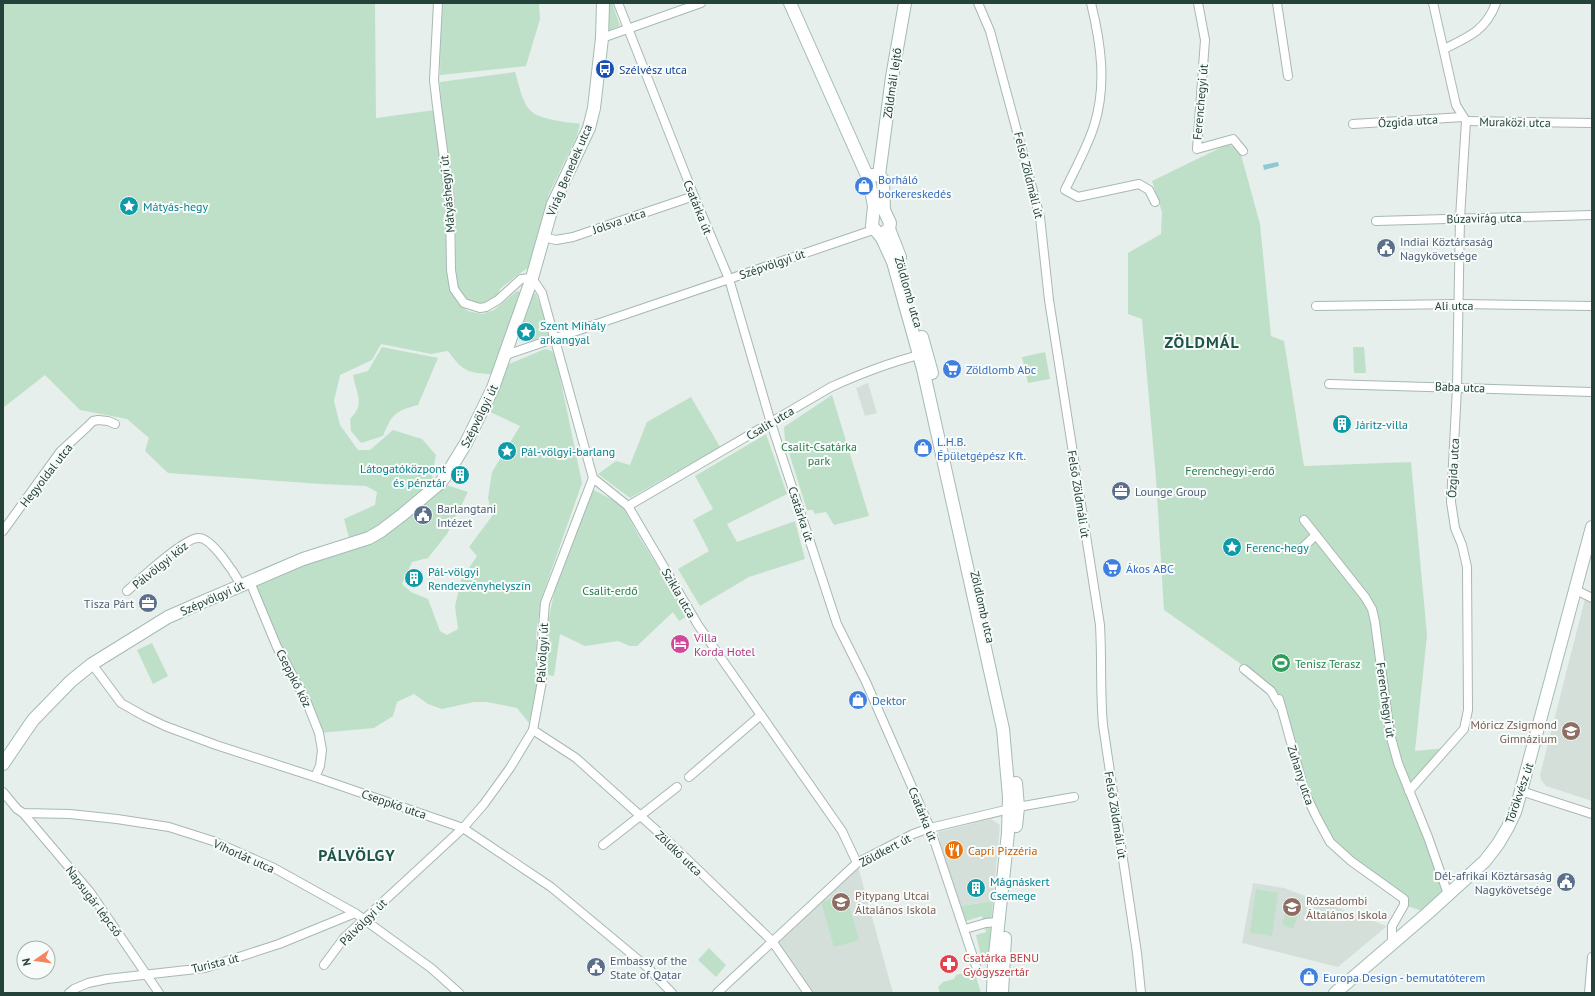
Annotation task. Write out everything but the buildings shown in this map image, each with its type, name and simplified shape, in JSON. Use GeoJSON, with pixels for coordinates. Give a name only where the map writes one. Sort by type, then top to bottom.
{"type":"FeatureCollection","features":[{"type":"Feature","properties":{"kind":"street","name":"Mátyáshegyi út"},"geometry":{"type":"LineString","coordinates":[[438,3],[434,80],[450,203],[451,270],[454,289],[464,303],[480,308],[486,307],[498,300],[521,279],[532,278]]}},
{"type":"Feature","properties":{"kind":"street","name":"Virág Benedek utca"},"geometry":{"type":"LineString","coordinates":[[506,355],[532,278],[553,204],[589,128],[594,108],[602,38],[603,3]]}},
{"type":"Feature","properties":{"kind":"street","name":"Csatárka út"},"geometry":{"type":"LineString","coordinates":[[618,3],[728,279],[771,423],[837,624],[866,682],[930,828],[965,929],[976,966]]}},
{"type":"Feature","properties":{"kind":"street"},"geometry":{"type":"LineString","coordinates":[[602,38],[701,3]]}},
{"type":"Feature","properties":{"kind":"street"},"geometry":{"type":"LineString","coordinates":[[790,3],[857,155],[883,180],[884,210],[890,219],[890,226],[878,229],[874,206],[876,174]]}},
{"type":"Feature","properties":{"kind":"street","name":"Zöldmáli lejtő"},"geometry":{"type":"LineString","coordinates":[[876,174],[905,3]]}},
{"type":"Feature","properties":{"kind":"street","name":"Felső Zöldmáli út"},"geometry":{"type":"LineString","coordinates":[[978,3],[990,31],[1040,217],[1049,300],[1100,625],[1103,725],[1137,954],[1140,993]]}},
{"type":"Feature","properties":{"kind":"street"},"geometry":{"type":"LineString","coordinates":[[1090,3],[1099,33],[1102,57],[1102,86],[1094,126],[1065,190],[1078,197],[1139,184],[1149,190],[1155,202]]}},
{"type":"Feature","properties":{"kind":"street","name":"Ferenchegyi út"},"geometry":{"type":"LineString","coordinates":[[1198,3],[1205,40],[1197,149],[1233,139],[1243,151]]}},
{"type":"Feature","properties":{"kind":"street"},"geometry":{"type":"LineString","coordinates":[[1277,3],[1288,76]]}},
{"type":"Feature","properties":{"kind":"street","name":"Muraközi utca"},"geometry":{"type":"LineString","coordinates":[[1433,3],[1456,105],[1464,119],[1592,124]]}},
{"type":"Feature","properties":{"kind":"street"},"geometry":{"type":"LineString","coordinates":[[1444,49],[1470,37],[1482,27],[1492,13],[1496,3]]}},
{"type":"Feature","properties":{"kind":"street","name":"Őzgida utca"},"geometry":{"type":"LineString","coordinates":[[1353,124],[1464,119],[1460,218],[1457,388],[1451,502],[1454,528],[1462,545],[1467,567],[1469,676],[1468,710],[1464,729],[1409,791]]}},
{"type":"Feature","properties":{"kind":"street","name":"Jolsva utca"},"geometry":{"type":"LineString","coordinates":[[543,237],[556,240],[573,237],[694,196]]}},
{"type":"Feature","properties":{"kind":"street","name":"Búzavirág utca"},"geometry":{"type":"LineString","coordinates":[[1376,221],[1592,215]]}},
{"type":"Feature","properties":{"kind":"street","name":"Szépvölgyi út"},"geometry":{"type":"LineString","coordinates":[[3,764],[33,720],[71,681],[92,664],[168,617],[303,559],[369,538],[381,532],[402,515],[440,483],[454,465],[493,388],[506,355],[859,235],[869,228],[878,229]]}},
{"type":"Feature","properties":{"kind":"street","name":"Zöldlomb utca"},"geometry":{"type":"LineString","coordinates":[[878,229],[888,248],[923,354],[945,469],[1003,729],[1013,809],[1008,833],[1002,993]]}},
{"type":"Feature","properties":{"kind":"street"},"geometry":{"type":"LineString","coordinates":[[532,278],[542,292],[593,478]]}},
{"type":"Feature","properties":{"kind":"street","name":"Ali utca"},"geometry":{"type":"LineString","coordinates":[[1316,306],[1459,304],[1592,306]]}},
{"type":"Feature","properties":{"kind":"street","name":"Csalit utca"},"geometry":{"type":"LineString","coordinates":[[628,506],[771,423],[811,398],[860,374],[895,361],[923,354]]}},
{"type":"Feature","properties":{"kind":"street","name":"Baba utca"},"geometry":{"type":"LineString","coordinates":[[1329,384],[1592,392]]}},
{"type":"Feature","properties":{"kind":"street","name":"Hegyoldal utca"},"geometry":{"type":"LineString","coordinates":[[3,531],[60,452],[93,421],[108,421],[115,424]]}},
{"type":"Feature","properties":{"kind":"street","name":"Szikla utca"},"geometry":{"type":"LineString","coordinates":[[593,478],[628,506],[698,625],[842,831],[857,863]]}},
{"type":"Feature","properties":{"kind":"street","name":"Pálvölgyi út"},"geometry":{"type":"LineString","coordinates":[[324,965],[344,938],[463,828],[484,804],[510,768],[533,730],[542,681],[541,652],[545,603],[593,478]]}},
{"type":"Feature","properties":{"kind":"street","name":"Ferenchegyi út"},"geometry":{"type":"LineString","coordinates":[[1304,520],[1365,597],[1372,609],[1390,734],[1398,763],[1428,837],[1448,894]]}},
{"type":"Feature","properties":{"kind":"street","name":"Törökvész út"},"geometry":{"type":"LineString","coordinates":[[1335,993],[1485,861],[1498,844],[1515,812],[1522,791],[1592,527]]}},
{"type":"Feature","properties":{"kind":"street"},"geometry":{"type":"LineString","coordinates":[[1300,550],[1316,535]]}},
{"type":"Feature","properties":{"kind":"street","name":"Pálvölgyi köz"},"geometry":{"type":"LineString","coordinates":[[127,591],[169,555],[192,538],[207,541],[245,583]]}},
{"type":"Feature","properties":{"kind":"street","name":"Cseppkő köz"},"geometry":{"type":"LineString","coordinates":[[245,583],[306,700],[319,733],[322,750],[320,766],[315,777]]}},
{"type":"Feature","properties":{"kind":"street"},"geometry":{"type":"LineString","coordinates":[[1576,590],[1592,598]]}},
{"type":"Feature","properties":{"kind":"street","name":"Cseppkő utca"},"geometry":{"type":"LineString","coordinates":[[92,664],[121,703],[165,726],[216,745],[315,777],[463,828],[550,887],[647,967],[672,993]]}},
{"type":"Feature","properties":{"kind":"street","name":"Zuhany utca"},"geometry":{"type":"LineString","coordinates":[[1244,669],[1271,691],[1280,704],[1305,793],[1330,842],[1351,861],[1404,899],[1404,905],[1392,926],[1392,943]]}},
{"type":"Feature","properties":{"kind":"street"},"geometry":{"type":"LineString","coordinates":[[689,777],[761,715]]}},
{"type":"Feature","properties":{"kind":"street","name":"Zöldkő utca"},"geometry":{"type":"LineString","coordinates":[[533,730],[576,758],[641,816],[772,941],[808,993]]}},
{"type":"Feature","properties":{"kind":"street"},"geometry":{"type":"LineString","coordinates":[[603,845],[677,787]]}},
{"type":"Feature","properties":{"kind":"street"},"geometry":{"type":"LineString","coordinates":[[1522,791],[1592,814]]}},
{"type":"Feature","properties":{"kind":"street"},"geometry":{"type":"LineString","coordinates":[[3,792],[17,809],[23,813]]}},
{"type":"Feature","properties":{"kind":"street","name":"Zöldkert út"},"geometry":{"type":"LineString","coordinates":[[717,993],[857,863],[930,828],[1074,796]]}},
{"type":"Feature","properties":{"kind":"street","name":"Vihorlát utca"},"geometry":{"type":"LineString","coordinates":[[23,813],[70,814],[169,827],[212,841],[274,868],[365,918],[431,968],[459,993]]}},
{"type":"Feature","properties":{"kind":"street","name":"Napsugár lépcső"},"geometry":{"type":"LineString","coordinates":[[23,813],[90,892],[159,993]]}},
{"type":"Feature","properties":{"kind":"street","name":"Zöldlomb utca"},"geometry":{"type":"LineString","coordinates":[[993,993],[998,922],[1005,900]]}},
{"type":"Feature","properties":{"kind":"street","name":"Turista út"},"geometry":{"type":"LineString","coordinates":[[69,993],[74,989],[88,983],[107,979],[205,968],[279,944],[355,913]]}},
{"type":"Feature","properties":{"kind":"street"},"geometry":{"type":"LineString","coordinates":[[965,929],[986,923],[998,922]]}},
{"type":"Feature","properties":{"kind":"street"},"geometry":{"type":"LineString","coordinates":[[1588,993],[1592,957]]}},
{"type":"Feature","properties":{"kind":"shaded area"},"geometry":{"type":"Polygon","coordinates":[[[868,383],[877,413],[865,416],[856,388],[868,383]]]}},
{"type":"Feature","properties":{"kind":"shaded area","name":"Móricz Zsigmond Gimnázium"},"geometry":{"type":"Polygon","coordinates":[[[1585,599],[1592,603],[1592,801],[1546,786],[1541,780],[1540,775],[1585,599]]]}},
{"type":"Feature","properties":{"kind":"shaded area"},"geometry":{"type":"Polygon","coordinates":[[[991,819],[1000,825],[993,901],[961,906],[946,866],[938,832],[991,819]]]}},
{"type":"Feature","properties":{"kind":"shaded area","name":"Pitypang Utcai Általános Iskola"},"geometry":{"type":"Polygon","coordinates":[[[857,863],[893,993],[808,993],[772,941],[857,863]]]}},
{"type":"Feature","properties":{"kind":"shaded area","name":"Rózsadombi Általános Iskola"},"geometry":{"type":"Polygon","coordinates":[[[1253,883],[1284,888],[1387,926],[1338,967],[1242,943],[1253,883]]]}},
{"type":"Feature","properties":{"kind":"green space"},"geometry":{"type":"Polygon","coordinates":[[[3,3],[375,3],[376,118],[435,110],[445,183],[450,285],[457,302],[468,311],[482,314],[494,310],[517,291],[524,293],[498,375],[469,371],[459,364],[448,351],[431,354],[381,344],[372,360],[340,375],[334,401],[340,425],[358,450],[370,450],[393,430],[422,439],[436,455],[432,476],[440,483],[468,492],[447,534],[428,558],[412,562],[402,584],[411,592],[428,599],[440,631],[447,635],[458,629],[455,606],[461,580],[477,556],[469,547],[492,516],[488,498],[492,472],[520,426],[488,411],[509,364],[545,349],[552,351],[556,358],[582,483],[541,600],[536,635],[540,679],[529,723],[517,708],[487,702],[474,702],[442,709],[428,704],[414,694],[397,702],[393,716],[374,728],[319,733],[250,582],[351,545],[344,519],[375,505],[377,492],[366,486],[168,473],[145,451],[149,438],[127,419],[80,410],[45,375],[3,408],[3,3]]]}},
{"type":"Feature","properties":{"kind":"green space"},"geometry":{"type":"Polygon","coordinates":[[[441,3],[539,3],[540,19],[526,66],[440,75],[441,3]]]}},
{"type":"Feature","properties":{"kind":"green space"},"geometry":{"type":"Polygon","coordinates":[[[608,3],[612,3],[620,26],[609,30],[608,3]]]}},
{"type":"Feature","properties":{"kind":"green space"},"geometry":{"type":"Polygon","coordinates":[[[515,72],[523,99],[532,112],[548,119],[580,124],[577,136],[549,194],[528,268],[500,289],[497,299],[486,305],[476,305],[462,297],[456,286],[455,205],[441,105],[440,82],[515,72]]]}},
{"type":"Feature","properties":{"kind":"green space","name":"Ferenchegyi-erdő"},"geometry":{"type":"Polygon","coordinates":[[[1228,144],[1240,151],[1260,224],[1271,336],[1284,341],[1304,466],[1411,462],[1427,635],[1415,751],[1446,748],[1409,791],[1448,894],[1428,913],[1404,905],[1404,899],[1330,842],[1317,818],[1285,723],[1268,683],[1164,610],[1156,479],[1142,319],[1128,314],[1128,253],[1161,234],[1162,212],[1152,181],[1228,144]]]}},
{"type":"Feature","properties":{"kind":"green space"},"geometry":{"type":"Polygon","coordinates":[[[532,294],[536,294],[550,332],[549,335],[528,342],[522,341],[519,339],[516,332],[532,294]]]}},
{"type":"Feature","properties":{"kind":"green space"},"geometry":{"type":"Polygon","coordinates":[[[382,347],[438,358],[418,405],[404,409],[395,414],[383,436],[361,443],[351,431],[350,419],[355,414],[359,403],[353,375],[368,371],[382,347]]]}},
{"type":"Feature","properties":{"kind":"green space"},"geometry":{"type":"Polygon","coordinates":[[[1353,347],[1364,347],[1366,373],[1354,373],[1353,347]]]}},
{"type":"Feature","properties":{"kind":"green space"},"geometry":{"type":"Polygon","coordinates":[[[1045,352],[1050,379],[1028,383],[1022,357],[1045,352]]]}},
{"type":"Feature","properties":{"kind":"green space","name":"Csalit-Csatárka park"},"geometry":{"type":"Polygon","coordinates":[[[832,395],[869,516],[834,525],[826,512],[815,514],[813,510],[807,510],[785,440],[784,427],[832,395]]]}},
{"type":"Feature","properties":{"kind":"green space"},"geometry":{"type":"Polygon","coordinates":[[[691,397],[720,447],[630,498],[598,474],[616,461],[630,465],[647,422],[691,397]]]}},
{"type":"Feature","properties":{"kind":"green space"},"geometry":{"type":"Polygon","coordinates":[[[766,434],[787,494],[727,524],[737,542],[795,521],[805,559],[749,577],[700,606],[678,569],[709,551],[693,520],[713,509],[695,476],[766,434]]]}},
{"type":"Feature","properties":{"kind":"green space","name":"Csalit-erdő"},"geometry":{"type":"Polygon","coordinates":[[[594,490],[622,505],[640,538],[688,616],[679,621],[673,612],[637,646],[630,646],[618,641],[585,646],[560,634],[554,676],[548,675],[548,624],[551,607],[559,577],[592,491],[594,490]]]}},
{"type":"Feature","properties":{"kind":"green space"},"geometry":{"type":"Polygon","coordinates":[[[152,643],[168,676],[153,684],[137,650],[152,643]]]}},
{"type":"Feature","properties":{"kind":"green space"},"geometry":{"type":"Polygon","coordinates":[[[1256,889],[1278,893],[1272,936],[1250,933],[1256,889]]]}},
{"type":"Feature","properties":{"kind":"green space"},"geometry":{"type":"Polygon","coordinates":[[[846,895],[859,940],[834,947],[821,902],[846,895]]]}},
{"type":"Feature","properties":{"kind":"green space"},"geometry":{"type":"Polygon","coordinates":[[[993,901],[988,964],[983,964],[976,935],[986,932],[982,916],[966,921],[961,906],[993,901]]]}},
{"type":"Feature","properties":{"kind":"green space"},"geometry":{"type":"Polygon","coordinates":[[[1290,902],[1301,907],[1293,929],[1282,924],[1290,902]]]}},
{"type":"Feature","properties":{"kind":"green space"},"geometry":{"type":"Polygon","coordinates":[[[709,948],[726,965],[716,977],[698,960],[709,948]]]}},
{"type":"Feature","properties":{"kind":"green space"},"geometry":{"type":"Polygon","coordinates":[[[974,970],[981,993],[940,993],[938,987],[943,982],[954,979],[956,975],[974,970]]]}},
{"type":"Feature","properties":{"kind":"water"},"geometry":{"type":"Polygon","coordinates":[[[1278,162],[1279,166],[1264,170],[1263,165],[1278,162]]]}},
{"type":"Feature","properties":{"kind":"place","name":"Szélvész utca"},"geometry":{"type":"Point","coordinates":[605,69]}},
{"type":"Feature","properties":{"kind":"place","name":"Borháló borkereskedés"},"geometry":{"type":"Point","coordinates":[864,186]}},
{"type":"Feature","properties":{"kind":"place","name":"Mátyás-hegy"},"geometry":{"type":"Point","coordinates":[129,206]}},
{"type":"Feature","properties":{"kind":"place","name":"Indiai Köztársaság Nagykövetsége"},"geometry":{"type":"Point","coordinates":[1386,248]}},
{"type":"Feature","properties":{"kind":"place","name":"Szent Mihály arkangyal"},"geometry":{"type":"Point","coordinates":[526,332]}},
{"type":"Feature","properties":{"kind":"place","name":"Zöldlomb Abc"},"geometry":{"type":"Point","coordinates":[952,369]}},
{"type":"Feature","properties":{"kind":"place","name":"Járitz-villa"},"geometry":{"type":"Point","coordinates":[1342,424]}},
{"type":"Feature","properties":{"kind":"place","name":"L.H.B. Épületgépész Kft."},"geometry":{"type":"Point","coordinates":[923,448]}},
{"type":"Feature","properties":{"kind":"place","name":"Pál-völgyi-barlang"},"geometry":{"type":"Point","coordinates":[507,451]}},
{"type":"Feature","properties":{"kind":"place","name":"Látogatóközpont és pénztár"},"geometry":{"type":"Point","coordinates":[460,475]}},
{"type":"Feature","properties":{"kind":"place","name":"Lounge Group"},"geometry":{"type":"Point","coordinates":[1121,491]}},
{"type":"Feature","properties":{"kind":"place","name":"Barlangtani Intézet"},"geometry":{"type":"Point","coordinates":[423,515]}},
{"type":"Feature","properties":{"kind":"place","name":"Ferenc-hegy"},"geometry":{"type":"Point","coordinates":[1232,547]}},
{"type":"Feature","properties":{"kind":"place","name":"Ákos ABC"},"geometry":{"type":"Point","coordinates":[1112,568]}},
{"type":"Feature","properties":{"kind":"place","name":"Pál-völgyi Rendezvényhelyszín"},"geometry":{"type":"Point","coordinates":[414,578]}},
{"type":"Feature","properties":{"kind":"place","name":"Tisza Párt"},"geometry":{"type":"Point","coordinates":[148,603]}},
{"type":"Feature","properties":{"kind":"place","name":"Villa Korda Hotel"},"geometry":{"type":"Point","coordinates":[680,644]}},
{"type":"Feature","properties":{"kind":"place","name":"Tenisz Terasz"},"geometry":{"type":"Point","coordinates":[1281,663]}},
{"type":"Feature","properties":{"kind":"place","name":"Dektor"},"geometry":{"type":"Point","coordinates":[858,700]}},
{"type":"Feature","properties":{"kind":"place","name":"Móricz Zsigmond Gimnázium"},"geometry":{"type":"Point","coordinates":[1571,731]}},
{"type":"Feature","properties":{"kind":"place","name":"Capri Pizzéria"},"geometry":{"type":"Point","coordinates":[954,850]}},
{"type":"Feature","properties":{"kind":"place","name":"Dél-afrikai Köztársaság Nagykövetsége"},"geometry":{"type":"Point","coordinates":[1566,882]}},
{"type":"Feature","properties":{"kind":"place","name":"Mágnáskert Csemege"},"geometry":{"type":"Point","coordinates":[976,888]}},
{"type":"Feature","properties":{"kind":"place","name":"Pitypang Utcai Általános Iskola"},"geometry":{"type":"Point","coordinates":[841,902]}},
{"type":"Feature","properties":{"kind":"place","name":"Rózsadombi Általános Iskola"},"geometry":{"type":"Point","coordinates":[1292,907]}},
{"type":"Feature","properties":{"kind":"place","name":"Csatárka BENU Gyógyszertár"},"geometry":{"type":"Point","coordinates":[949,964]}},
{"type":"Feature","properties":{"kind":"place","name":"Embassy of the State of Qatar"},"geometry":{"type":"Point","coordinates":[596,967]}},
{"type":"Feature","properties":{"kind":"place","name":"Europa Design - bemutatóterem"},"geometry":{"type":"Point","coordinates":[1309,977]}},
{"type":"Feature","properties":{"kind":"district","name":"ZÖLDMÁL"},"geometry":{"type":"Point","coordinates":[1202,342]}},
{"type":"Feature","properties":{"kind":"district","name":"PÁLVÖLGY"},"geometry":{"type":"Point","coordinates":[357,855]}}]}
